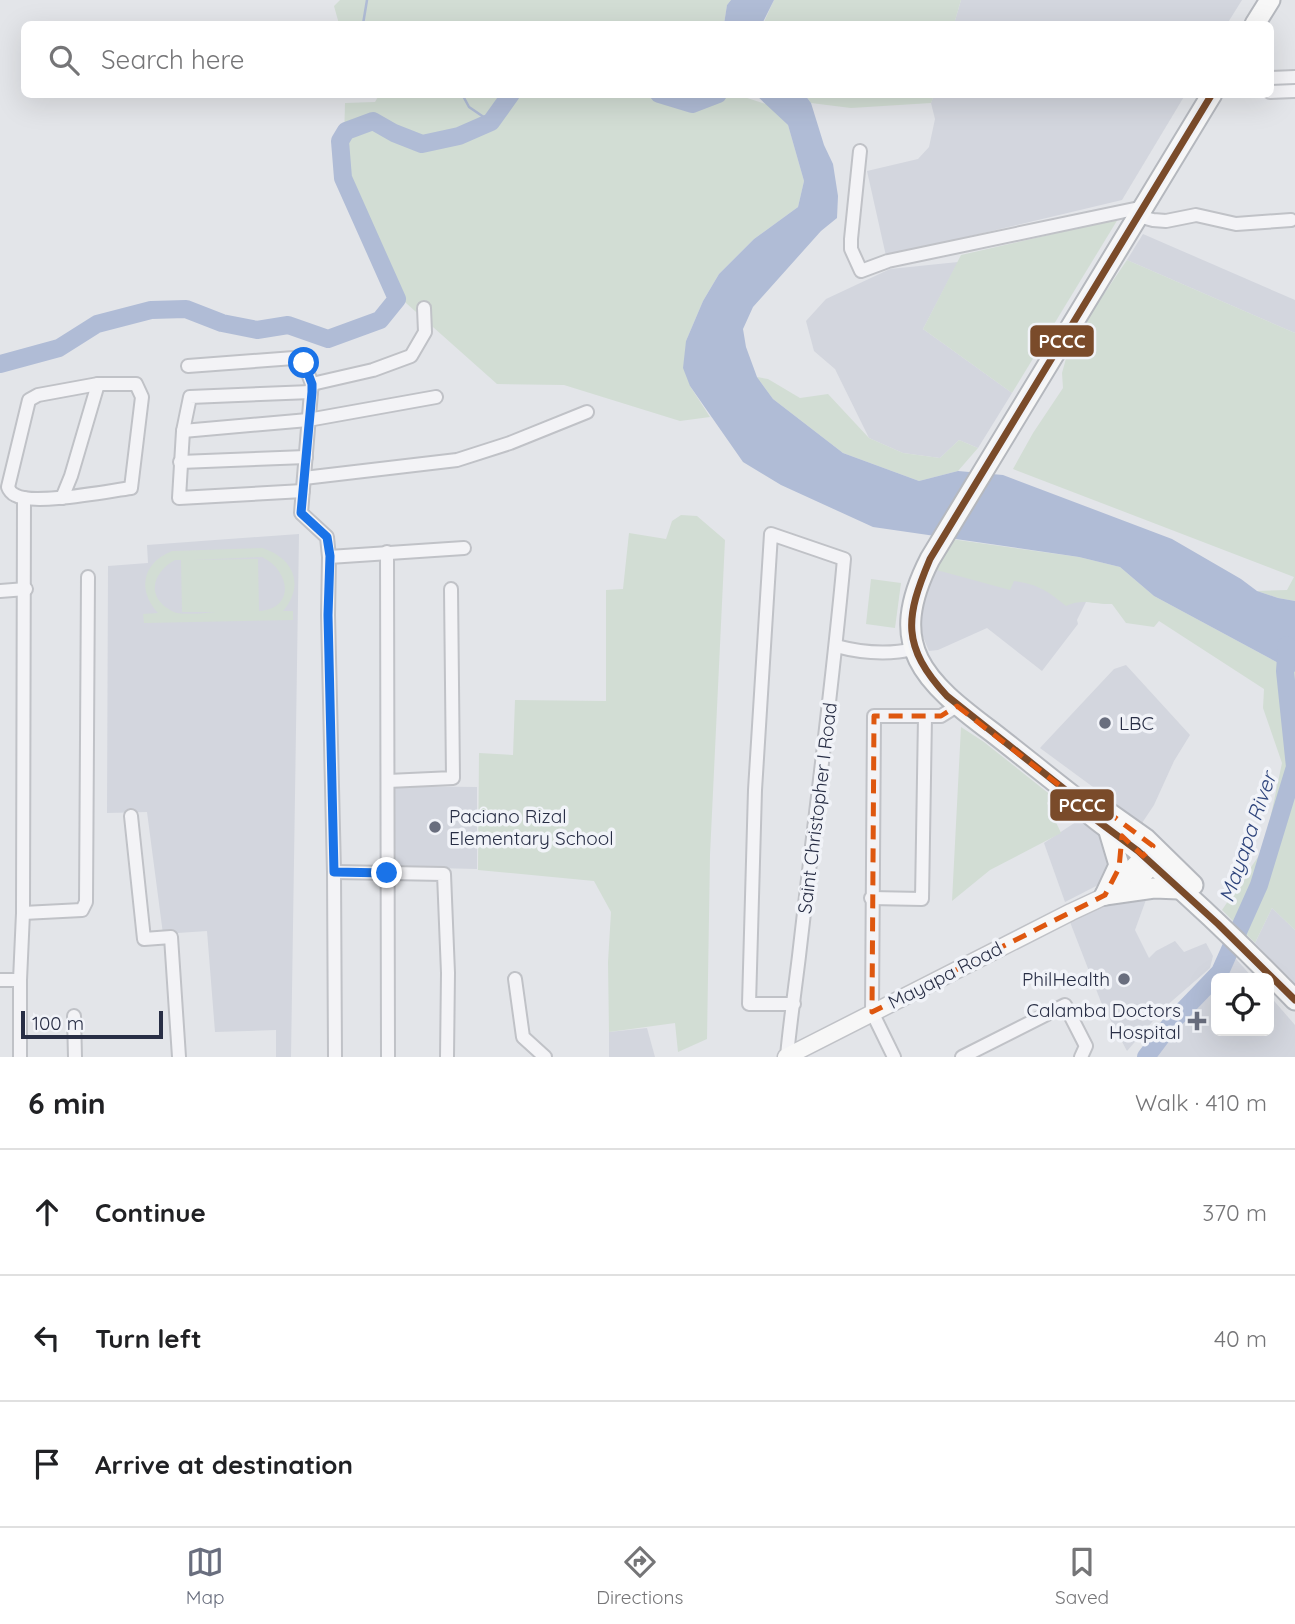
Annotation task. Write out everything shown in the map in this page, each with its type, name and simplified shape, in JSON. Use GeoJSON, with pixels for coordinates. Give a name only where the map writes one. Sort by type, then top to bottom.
{"type":"FeatureCollection","features":[{"type":"Feature","properties":{"kind":"highway"},"geometry":{"type":"LineString","coordinates":[[1257,21],[1270,0]]}},
{"type":"Feature","properties":{"kind":"highway"},"geometry":{"type":"LineString","coordinates":[[1210,98],[930,559],[917,586],[910,621],[914,649],[932,682],[957,706],[1073,796],[1080,807],[1108,828],[1153,855],[1180,889],[1220,923],[1295,1000]]}},
{"type":"Feature","properties":{"kind":"highway"},"geometry":{"type":"LineString","coordinates":[[1073,796],[1089,798],[1208,901],[1220,923]]}},
{"type":"Feature","properties":{"kind":"highway"},"geometry":{"type":"LineString","coordinates":[[1105,895],[1119,865],[1108,828]]}},
{"type":"Feature","properties":{"kind":"highway"},"geometry":{"type":"LineString","coordinates":[[1105,895],[1154,888],[1180,889]]}},
{"type":"Feature","properties":{"kind":"main road","name":"Mayapa Road"},"geometry":{"type":"LineString","coordinates":[[786,1057],[1138,880],[1153,855]]}},
{"type":"Feature","properties":{"kind":"street"},"geometry":{"type":"LineString","coordinates":[[1274,78],[1295,77]]}},
{"type":"Feature","properties":{"kind":"street"},"geometry":{"type":"LineString","coordinates":[[1274,92],[1295,91]]}},
{"type":"Feature","properties":{"kind":"street"},"geometry":{"type":"LineString","coordinates":[[860,151],[851,249],[861,271],[888,261],[1141,212],[1153,220],[1166,221],[1196,215],[1236,224],[1291,220]]}},
{"type":"Feature","properties":{"kind":"street"},"geometry":{"type":"LineString","coordinates":[[424,308],[425,332],[411,356],[312,388],[190,397],[183,431],[178,498],[303,484],[457,460],[510,443],[587,412]]}},
{"type":"Feature","properties":{"kind":"street"},"geometry":{"type":"LineString","coordinates":[[188,366],[294,358],[304,363],[312,388],[301,513],[327,537],[330,556],[328,615],[334,872],[334,1057]]}},
{"type":"Feature","properties":{"kind":"street"},"geometry":{"type":"LineString","coordinates":[[62,498],[98,384]]}},
{"type":"Feature","properties":{"kind":"street"},"geometry":{"type":"LineString","coordinates":[[98,384],[136,384],[142,397],[131,488],[62,498],[24,498],[13,495],[8,487],[29,400],[38,395],[98,384]]}},
{"type":"Feature","properties":{"kind":"street"},"geometry":{"type":"LineString","coordinates":[[183,431],[308,421],[436,397]]}},
{"type":"Feature","properties":{"kind":"street"},"geometry":{"type":"LineString","coordinates":[[180,462],[306,457]]}},
{"type":"Feature","properties":{"kind":"street"},"geometry":{"type":"LineString","coordinates":[[20,1057],[26,589],[24,498]]}},
{"type":"Feature","properties":{"kind":"street","name":"Saint Christopher I Road"},"geometry":{"type":"LineString","coordinates":[[786,1057],[794,1004],[836,646],[844,559],[771,534],[755,790],[749,1004],[794,1004]]}},
{"type":"Feature","properties":{"kind":"street"},"geometry":{"type":"LineString","coordinates":[[330,556],[464,548]]}},
{"type":"Feature","properties":{"kind":"street"},"geometry":{"type":"LineString","coordinates":[[387,552],[388,1057]]}},
{"type":"Feature","properties":{"kind":"street"},"geometry":{"type":"LineString","coordinates":[[23,913],[82,910],[86,902],[88,577]]}},
{"type":"Feature","properties":{"kind":"street"},"geometry":{"type":"LineString","coordinates":[[0,591],[26,589]]}},
{"type":"Feature","properties":{"kind":"street"},"geometry":{"type":"LineString","coordinates":[[388,780],[453,778],[451,589]]}},
{"type":"Feature","properties":{"kind":"street"},"geometry":{"type":"LineString","coordinates":[[836,646],[873,653],[898,653],[914,649]]}},
{"type":"Feature","properties":{"kind":"street"},"geometry":{"type":"LineString","coordinates":[[894,1057],[872,1012],[874,716],[941,716],[957,706]]}},
{"type":"Feature","properties":{"kind":"street"},"geometry":{"type":"LineString","coordinates":[[871,898],[922,899],[925,717]]}},
{"type":"Feature","properties":{"kind":"street"},"geometry":{"type":"LineString","coordinates":[[131,816],[144,939],[171,937],[179,1057]]}},
{"type":"Feature","properties":{"kind":"street"},"geometry":{"type":"LineString","coordinates":[[334,872],[444,874],[448,973],[447,1057]]}},
{"type":"Feature","properties":{"kind":"street"},"geometry":{"type":"LineString","coordinates":[[515,979],[523,1037],[545,1057]]}},
{"type":"Feature","properties":{"kind":"street"},"geometry":{"type":"LineString","coordinates":[[0,980],[20,980]]}},
{"type":"Feature","properties":{"kind":"street"},"geometry":{"type":"LineString","coordinates":[[962,1057],[1065,1005],[1086,1046],[1081,1057]]}},
{"type":"Feature","properties":{"kind":"street"},"geometry":{"type":"LineString","coordinates":[[74,1016],[75,1057]]}},
{"type":"Feature","properties":{"kind":"highlighted area"},"geometry":{"type":"Polygon","coordinates":[[[957,706],[1073,796],[1089,798],[1153,846],[1143,856],[1122,836],[1119,868],[1105,895],[872,1012],[874,716],[941,716],[957,706]]]}},
{"type":"Feature","properties":{"kind":"shaded area"},"geometry":{"type":"Polygon","coordinates":[[[340,0],[731,0],[727,5],[724,21],[338,21],[334,6],[340,0]]]}},
{"type":"Feature","properties":{"kind":"shaded area"},"geometry":{"type":"Polygon","coordinates":[[[774,0],[961,0],[955,21],[764,21],[774,0]]]}},
{"type":"Feature","properties":{"kind":"shaded area"},"geometry":{"type":"Polygon","coordinates":[[[961,0],[1242,0],[1229,21],[955,21],[961,0]]]}},
{"type":"Feature","properties":{"kind":"shaded area"},"geometry":{"type":"Polygon","coordinates":[[[377,98],[509,98],[497,115],[513,98],[747,98],[769,105],[788,125],[804,181],[798,207],[754,239],[719,274],[703,301],[686,341],[690,386],[710,417],[680,421],[564,385],[497,384],[406,303],[385,273],[343,178],[345,103],[375,102],[377,98]]]}},
{"type":"Feature","properties":{"kind":"shaded area"},"geometry":{"type":"Polygon","coordinates":[[[807,98],[933,98],[931,103],[851,108],[811,103],[807,98]]]}},
{"type":"Feature","properties":{"kind":"shaded area"},"geometry":{"type":"Polygon","coordinates":[[[933,98],[1183,98],[1122,200],[886,256],[867,171],[918,159],[929,147],[935,119],[931,103],[933,98]]]}},
{"type":"Feature","properties":{"kind":"shaded area"},"geometry":{"type":"Polygon","coordinates":[[[1118,219],[1012,393],[923,329],[961,255],[1118,219]]]}},
{"type":"Feature","properties":{"kind":"shaded area"},"geometry":{"type":"Polygon","coordinates":[[[1143,234],[1295,300],[1295,333],[1127,260],[1143,234]]]}},
{"type":"Feature","properties":{"kind":"shaded area"},"geometry":{"type":"Polygon","coordinates":[[[1127,260],[1295,333],[1295,601],[1257,591],[1287,590],[1294,577],[1013,469],[1063,388],[1062,373],[1070,344],[1127,260]]]}},
{"type":"Feature","properties":{"kind":"shaded area"},"geometry":{"type":"Polygon","coordinates":[[[958,262],[923,329],[1012,393],[978,448],[959,440],[940,458],[903,453],[869,438],[835,369],[814,351],[806,321],[826,299],[890,269],[958,262]]]}},
{"type":"Feature","properties":{"kind":"shaded area"},"geometry":{"type":"Polygon","coordinates":[[[757,377],[768,379],[800,398],[828,394],[869,438],[903,453],[940,458],[959,440],[978,448],[958,471],[919,481],[843,453],[773,399],[757,377]]]}},
{"type":"Feature","properties":{"kind":"shaded area"},"geometry":{"type":"Polygon","coordinates":[[[681,515],[697,516],[725,540],[710,855],[707,1039],[678,1052],[675,1023],[609,1032],[608,962],[611,912],[594,881],[478,870],[479,753],[513,755],[515,700],[606,701],[606,590],[623,589],[629,533],[666,539],[672,521],[681,515]]]}},
{"type":"Feature","properties":{"kind":"shaded area"},"geometry":{"type":"Polygon","coordinates":[[[299,534],[291,1057],[276,1057],[276,1030],[215,1032],[207,931],[163,934],[147,812],[107,813],[108,566],[148,563],[147,545],[299,534]]]}},
{"type":"Feature","properties":{"kind":"shaded area"},"geometry":{"type":"Polygon","coordinates":[[[951,539],[1079,557],[1120,567],[1154,596],[1295,672],[1295,930],[1272,908],[1255,943],[1222,910],[1264,848],[1282,763],[1263,708],[1264,689],[1159,621],[1154,627],[1126,623],[1112,604],[1083,602],[1066,606],[1030,584],[1014,581],[1010,590],[933,569],[951,539]]]}},
{"type":"Feature","properties":{"kind":"shaded area"},"geometry":{"type":"Polygon","coordinates":[[[262,548],[282,558],[289,565],[294,582],[294,592],[283,611],[293,611],[293,620],[144,623],[143,614],[158,613],[151,604],[145,586],[149,570],[162,556],[172,551],[262,548]],[[262,557],[191,560],[258,559],[259,611],[279,604],[285,588],[279,571],[262,557]],[[175,560],[156,580],[155,592],[158,599],[177,613],[216,612],[182,612],[181,560],[175,560]]]}},
{"type":"Feature","properties":{"kind":"shaded area"},"geometry":{"type":"Polygon","coordinates":[[[935,563],[1096,582],[1077,620],[1078,624],[1042,671],[987,628],[938,650],[929,651],[921,632],[921,604],[935,563]]]}},
{"type":"Feature","properties":{"kind":"shaded area"},"geometry":{"type":"Polygon","coordinates":[[[871,579],[901,583],[895,628],[866,624],[871,579]]]}},
{"type":"Feature","properties":{"kind":"shaded area"},"geometry":{"type":"Polygon","coordinates":[[[1126,665],[1190,735],[1142,823],[1040,748],[1114,669],[1126,665]]]}},
{"type":"Feature","properties":{"kind":"shaded area"},"geometry":{"type":"Polygon","coordinates":[[[961,727],[1052,796],[1047,803],[1061,833],[990,870],[952,901],[961,727]]]}},
{"type":"Feature","properties":{"kind":"shaded area","name":"Paciano Rizal Elementary School"},"geometry":{"type":"Polygon","coordinates":[[[393,786],[477,787],[477,869],[392,867],[393,786]]]}},
{"type":"Feature","properties":{"kind":"shaded area"},"geometry":{"type":"Polygon","coordinates":[[[1085,816],[1106,838],[1111,860],[1104,882],[1065,902],[1044,843],[1085,816]]]}},
{"type":"Feature","properties":{"kind":"shaded area"},"geometry":{"type":"Polygon","coordinates":[[[1147,897],[1135,930],[1149,958],[1175,941],[1184,952],[1206,943],[1213,956],[1210,968],[1165,1007],[1127,1051],[1101,1002],[1070,922],[1121,898],[1147,897]]]}},
{"type":"Feature","properties":{"kind":"shaded area"},"geometry":{"type":"Polygon","coordinates":[[[1272,908],[1295,930],[1295,986],[1255,943],[1272,908]]]}},
{"type":"Feature","properties":{"kind":"shaded area"},"geometry":{"type":"Polygon","coordinates":[[[1236,959],[1249,973],[1223,973],[1236,959]]]}},
{"type":"Feature","properties":{"kind":"shaded area","name":"Calamba Doctors Hospital"},"geometry":{"type":"Polygon","coordinates":[[[1211,985],[1211,1036],[1274,1036],[1274,1001],[1295,1025],[1295,1057],[1152,1057],[1182,1016],[1211,985]]]}},
{"type":"Feature","properties":{"kind":"shaded area"},"geometry":{"type":"Polygon","coordinates":[[[647,1028],[655,1057],[609,1057],[609,1032],[647,1028]]]}},
{"type":"Feature","properties":{"kind":"water"},"geometry":{"type":"Polygon","coordinates":[[[731,0],[774,0],[764,21],[724,21],[727,5],[731,0]]]}},
{"type":"Feature","properties":{"kind":"water"},"geometry":{"type":"Polygon","coordinates":[[[759,98],[807,98],[811,103],[833,164],[838,196],[837,218],[821,231],[753,307],[743,329],[746,347],[757,377],[773,399],[843,453],[919,481],[958,471],[1003,475],[1172,539],[1257,591],[1295,601],[1295,672],[1154,596],[1120,567],[1079,557],[873,527],[781,485],[743,462],[690,386],[683,368],[686,341],[703,301],[719,274],[754,239],[798,207],[804,181],[788,125],[759,98]]]}},
{"type":"Feature","properties":{"kind":"waterway"},"geometry":{"type":"LineString","coordinates":[[364,21],[367,0]]}},
{"type":"Feature","properties":{"kind":"waterway"},"geometry":{"type":"LineString","coordinates":[[464,98],[469,107],[491,122]]}},
{"type":"Feature","properties":{"kind":"waterway"},"geometry":{"type":"LineString","coordinates":[[0,364],[59,348],[97,324],[151,310],[186,309],[222,323],[257,330],[288,325],[328,339],[380,320],[397,299],[343,178],[340,141],[346,131],[373,121],[422,144],[459,136],[491,122],[508,98]]}},
{"type":"Feature","properties":{"kind":"waterway"},"geometry":{"type":"LineString","coordinates":[[672,98],[692,104],[708,98]]}},
{"type":"Feature","properties":{"kind":"waterway","name":"Mayapa River"},"geometry":{"type":"LineString","coordinates":[[1146,1057],[1173,1021],[1220,972],[1259,885],[1295,767],[1285,671],[1287,645]]}},
{"type":"Feature","properties":{"kind":"transit line","name":"PCCC"},"geometry":{"type":"LineString","coordinates":[[1210,98],[930,559],[916,598],[912,631],[921,662],[947,696],[1073,796],[1095,819],[1138,851],[1218,924],[1295,1000]]}},
{"type":"Feature","properties":{"kind":"place","name":"LBC"},"geometry":{"type":"Point","coordinates":[1105,723]}},
{"type":"Feature","properties":{"kind":"place","name":"Paciano Rizal Elementary School"},"geometry":{"type":"Point","coordinates":[435,827]}},
{"type":"Feature","properties":{"kind":"place","name":"PhilHealth"},"geometry":{"type":"Point","coordinates":[1124,979]}},
{"type":"Feature","properties":{"kind":"place","name":"Calamba Doctors Hospital"},"geometry":{"type":"Point","coordinates":[1197,1021]}},
{"type":"Feature","properties":{"kind":"route"},"geometry":{"type":"LineString","coordinates":[[304,363],[312,384],[312,392],[301,513],[327,537],[330,556],[328,615],[334,872],[387,873]]}}]}
